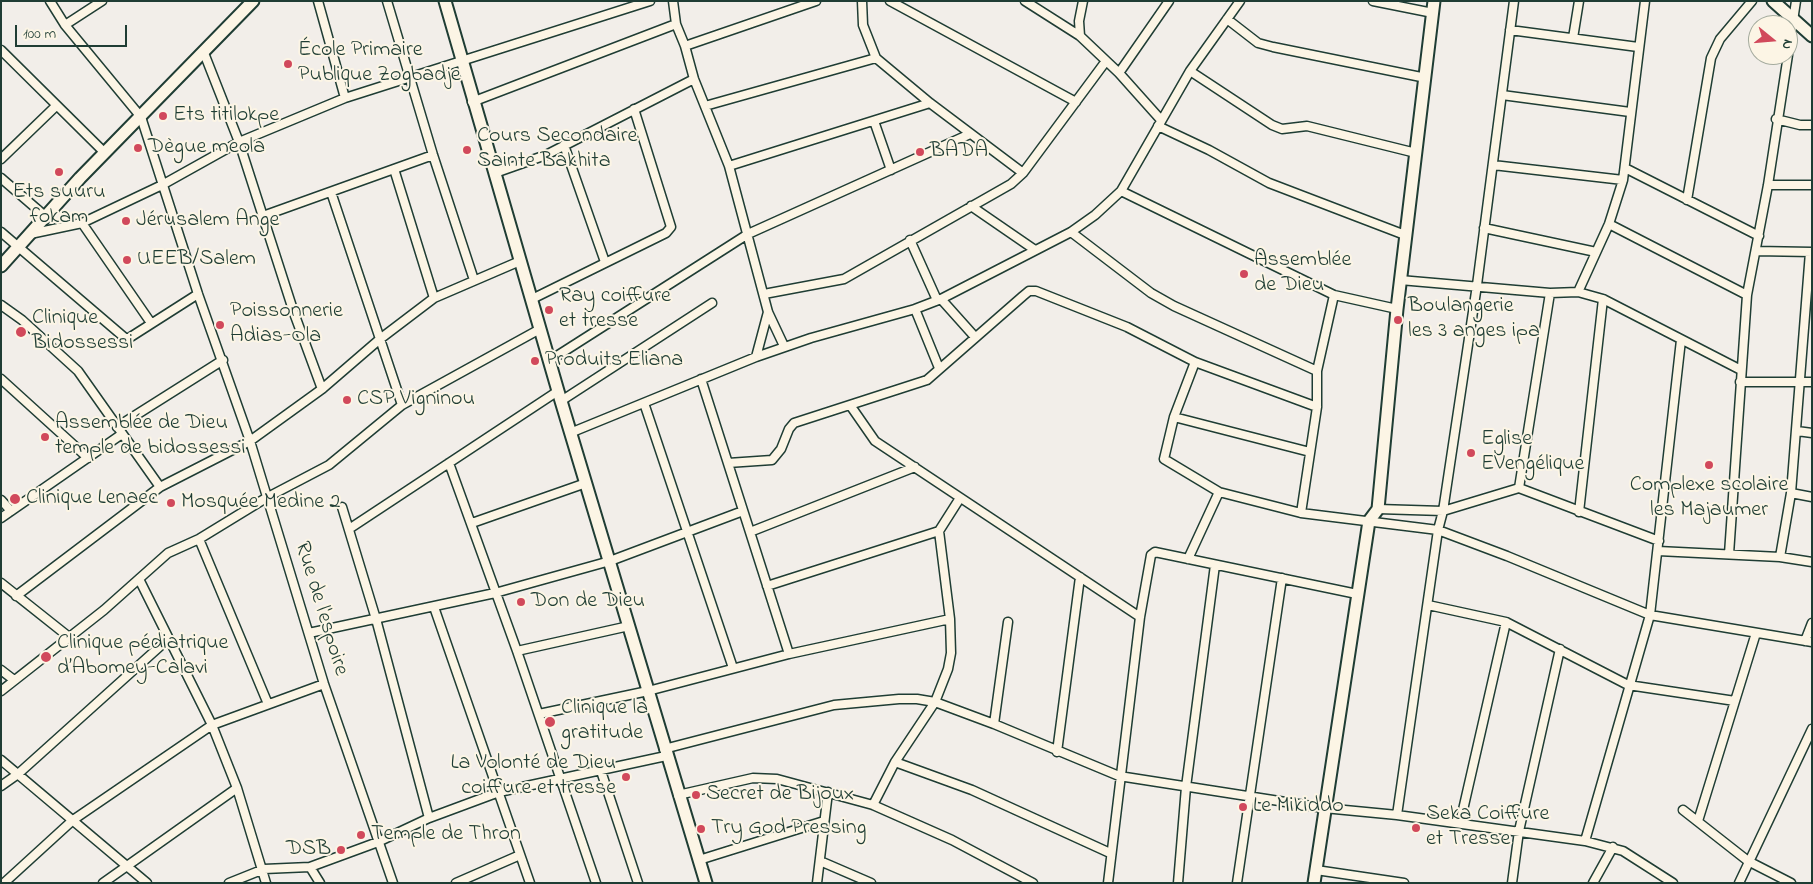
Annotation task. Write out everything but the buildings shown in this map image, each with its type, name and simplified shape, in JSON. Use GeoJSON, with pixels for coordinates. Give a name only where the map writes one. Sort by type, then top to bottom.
{"type":"FeatureCollection","features":[{"type":"Feature","properties":{"kind":"main road"},"geometry":{"type":"LineString","coordinates":[[445,1],[472,102],[610,561],[665,752],[706,883]]}},
{"type":"Feature","properties":{"kind":"main road"},"geometry":{"type":"LineString","coordinates":[[1314,883],[1369,521],[1378,509],[1400,280],[1434,1]]}},
{"type":"Feature","properties":{"kind":"main road"},"geometry":{"type":"LineString","coordinates":[[1773,1],[1789,15]]}},
{"type":"Feature","properties":{"kind":"main road"},"geometry":{"type":"LineString","coordinates":[[1,266],[105,153],[204,53],[247,3]]}},
{"type":"Feature","properties":{"kind":"main road"},"geometry":{"type":"LineString","coordinates":[[1798,23],[1812,36]]}},
{"type":"Feature","properties":{"kind":"street"},"geometry":{"type":"LineString","coordinates":[[50,1],[65,25],[141,117]]}},
{"type":"Feature","properties":{"kind":"street"},"geometry":{"type":"LineString","coordinates":[[65,25],[102,1]]}},
{"type":"Feature","properties":{"kind":"street"},"geometry":{"type":"LineString","coordinates":[[318,1],[345,98]]}},
{"type":"Feature","properties":{"kind":"street"},"geometry":{"type":"LineString","coordinates":[[387,1],[433,155],[474,280]]}},
{"type":"Feature","properties":{"kind":"street"},"geometry":{"type":"LineString","coordinates":[[28,235],[82,223],[162,185],[239,142],[345,98],[650,1]]}},
{"type":"Feature","properties":{"kind":"street"},"geometry":{"type":"LineString","coordinates":[[673,1],[676,24],[685,46],[694,79],[729,166],[768,312],[784,346]]}},
{"type":"Feature","properties":{"kind":"street"},"geometry":{"type":"LineString","coordinates":[[685,46],[816,1]]}},
{"type":"Feature","properties":{"kind":"street"},"geometry":{"type":"LineString","coordinates":[[862,1],[863,25],[876,58],[930,103],[1023,173]]}},
{"type":"Feature","properties":{"kind":"street"},"geometry":{"type":"LineString","coordinates":[[890,1],[1076,102]]}},
{"type":"Feature","properties":{"kind":"street"},"geometry":{"type":"LineString","coordinates":[[1025,1],[1080,36],[1119,73],[1160,123],[1269,183],[1405,235]]}},
{"type":"Feature","properties":{"kind":"street"},"geometry":{"type":"LineString","coordinates":[[1080,36],[1083,1]]}},
{"type":"Feature","properties":{"kind":"street"},"geometry":{"type":"LineString","coordinates":[[1119,73],[1169,1]]}},
{"type":"Feature","properties":{"kind":"street"},"geometry":{"type":"LineString","coordinates":[[570,433],[756,356],[784,346],[915,309],[939,299],[1071,232],[1095,215],[1121,191],[1190,71],[1240,1]]}},
{"type":"Feature","properties":{"kind":"street"},"geometry":{"type":"LineString","coordinates":[[1373,1],[1433,13]]}},
{"type":"Feature","properties":{"kind":"street"},"geometry":{"type":"LineString","coordinates":[[1397,815],[1438,530],[1443,511],[1477,285],[1514,1]]}},
{"type":"Feature","properties":{"kind":"street"},"geometry":{"type":"LineString","coordinates":[[1573,38],[1579,1]]}},
{"type":"Feature","properties":{"kind":"street"},"geometry":{"type":"LineString","coordinates":[[1578,292],[1609,224],[1623,180],[1645,1]]}},
{"type":"Feature","properties":{"kind":"street"},"geometry":{"type":"LineString","coordinates":[[1687,200],[1711,58],[1728,27],[1752,1]]}},
{"type":"Feature","properties":{"kind":"street"},"geometry":{"type":"LineString","coordinates":[[1794,15],[1796,1]]}},
{"type":"Feature","properties":{"kind":"street"},"geometry":{"type":"LineString","coordinates":[[1227,19],[1258,43],[1426,78]]}},
{"type":"Feature","properties":{"kind":"street"},"geometry":{"type":"LineString","coordinates":[[472,102],[676,24]]}},
{"type":"Feature","properties":{"kind":"street"},"geometry":{"type":"LineString","coordinates":[[1510,30],[1638,47]]}},
{"type":"Feature","properties":{"kind":"street"},"geometry":{"type":"LineString","coordinates":[[1,50],[105,153]]}},
{"type":"Feature","properties":{"kind":"street"},"geometry":{"type":"LineString","coordinates":[[204,53],[239,142],[294,313],[322,389]]}},
{"type":"Feature","properties":{"kind":"street"},"geometry":{"type":"LineString","coordinates":[[705,106],[876,58]]}},
{"type":"Feature","properties":{"kind":"street"},"geometry":{"type":"LineString","coordinates":[[764,294],[844,279],[1011,184],[1023,173],[1106,61]]}},
{"type":"Feature","properties":{"kind":"street"},"geometry":{"type":"LineString","coordinates":[[1729,554],[1747,295],[1768,185],[1776,119],[1786,65]]}},
{"type":"Feature","properties":{"kind":"street"},"geometry":{"type":"LineString","coordinates":[[1190,71],[1272,126],[1282,129],[1307,126],[1416,153]]}},
{"type":"Feature","properties":{"kind":"street"},"geometry":{"type":"LineString","coordinates":[[495,174],[546,155],[694,79]]}},
{"type":"Feature","properties":{"kind":"street"},"geometry":{"type":"LineString","coordinates":[[1502,95],[1630,112]]}},
{"type":"Feature","properties":{"kind":"street"},"geometry":{"type":"LineString","coordinates":[[729,166],[930,103]]}},
{"type":"Feature","properties":{"kind":"street"},"geometry":{"type":"LineString","coordinates":[[1,160],[56,106]]}},
{"type":"Feature","properties":{"kind":"street"},"geometry":{"type":"LineString","coordinates":[[532,299],[666,233],[672,225],[634,109]]}},
{"type":"Feature","properties":{"kind":"street","name":"Rue de l'espoire"},"geometry":{"type":"LineString","coordinates":[[141,117],[198,294],[250,441],[324,684],[393,883]]}},
{"type":"Feature","properties":{"kind":"street"},"geometry":{"type":"LineString","coordinates":[[1776,119],[1800,125],[1812,125]]}},
{"type":"Feature","properties":{"kind":"street"},"geometry":{"type":"LineString","coordinates":[[874,121],[892,170]]}},
{"type":"Feature","properties":{"kind":"street"},"geometry":{"type":"LineString","coordinates":[[549,361],[748,234],[970,134]]}},
{"type":"Feature","properties":{"kind":"street"},"geometry":{"type":"LineString","coordinates":[[564,145],[605,262]]}},
{"type":"Feature","properties":{"kind":"street"},"geometry":{"type":"LineString","coordinates":[[263,216],[433,155]]}},
{"type":"Feature","properties":{"kind":"street"},"geometry":{"type":"LineString","coordinates":[[1492,165],[1623,180]]}},
{"type":"Feature","properties":{"kind":"street"},"geometry":{"type":"LineString","coordinates":[[1625,168],[1759,236]]}},
{"type":"Feature","properties":{"kind":"street"},"geometry":{"type":"LineString","coordinates":[[394,169],[434,298]]}},
{"type":"Feature","properties":{"kind":"street"},"geometry":{"type":"LineString","coordinates":[[1,178],[45,216]]}},
{"type":"Feature","properties":{"kind":"street"},"geometry":{"type":"LineString","coordinates":[[1768,185],[1812,185]]}},
{"type":"Feature","properties":{"kind":"street"},"geometry":{"type":"LineString","coordinates":[[1121,191],[1334,295],[1397,308]]}},
{"type":"Feature","properties":{"kind":"street"},"geometry":{"type":"LineString","coordinates":[[332,192],[402,405]]}},
{"type":"Feature","properties":{"kind":"street"},"geometry":{"type":"LineString","coordinates":[[971,206],[1035,250]]}},
{"type":"Feature","properties":{"kind":"street"},"geometry":{"type":"LineString","coordinates":[[82,223],[151,323]]}},
{"type":"Feature","properties":{"kind":"street"},"geometry":{"type":"LineString","coordinates":[[1609,224],[1747,295]]}},
{"type":"Feature","properties":{"kind":"street"},"geometry":{"type":"LineString","coordinates":[[1484,228],[1596,252]]}},
{"type":"Feature","properties":{"kind":"street"},"geometry":{"type":"LineString","coordinates":[[1,232],[123,338],[129,338],[198,294]]}},
{"type":"Feature","properties":{"kind":"street"},"geometry":{"type":"LineString","coordinates":[[1071,232],[1151,293],[1174,306],[1317,371]]}},
{"type":"Feature","properties":{"kind":"street"},"geometry":{"type":"LineString","coordinates":[[910,240],[939,299],[975,337]]}},
{"type":"Feature","properties":{"kind":"street"},"geometry":{"type":"LineString","coordinates":[[1756,251],[1811,252],[1791,492],[1780,558]]}},
{"type":"Feature","properties":{"kind":"street"},"geometry":{"type":"LineString","coordinates":[[16,596],[160,487],[250,441],[322,389],[380,338],[434,298],[520,261]]}},
{"type":"Feature","properties":{"kind":"street"},"geometry":{"type":"LineString","coordinates":[[1400,280],[1477,285],[1550,293],[1578,292],[1603,298],[1741,370]]}},
{"type":"Feature","properties":{"kind":"street"},"geometry":{"type":"LineString","coordinates":[[728,463],[772,460],[781,449],[794,423],[927,380],[1029,291],[1036,291],[1127,327],[1195,362],[1317,407]]}},
{"type":"Feature","properties":{"kind":"street"},"geometry":{"type":"LineString","coordinates":[[1519,488],[1550,293]]}},
{"type":"Feature","properties":{"kind":"street"},"geometry":{"type":"LineString","coordinates":[[1301,514],[1317,407],[1317,371],[1334,295]]}},
{"type":"Feature","properties":{"kind":"street"},"geometry":{"type":"LineString","coordinates":[[1580,512],[1603,298]]}},
{"type":"Feature","properties":{"kind":"street"},"geometry":{"type":"LineString","coordinates":[[349,529],[449,463],[712,302]]}},
{"type":"Feature","properties":{"kind":"street"},"geometry":{"type":"LineString","coordinates":[[1,306],[22,320],[78,371],[160,487]]}},
{"type":"Feature","properties":{"kind":"street"},"geometry":{"type":"LineString","coordinates":[[915,309],[939,368]]}},
{"type":"Feature","properties":{"kind":"street"},"geometry":{"type":"LineString","coordinates":[[756,356],[768,312]]}},
{"type":"Feature","properties":{"kind":"street"},"geometry":{"type":"LineString","coordinates":[[1,691],[69,637],[168,553],[199,539],[266,498],[339,459],[402,405],[540,329]]}},
{"type":"Feature","properties":{"kind":"street"},"geometry":{"type":"LineString","coordinates":[[1585,841],[1628,685],[1650,614],[1681,340]]}},
{"type":"Feature","properties":{"kind":"street"},"geometry":{"type":"LineString","coordinates":[[117,427],[222,360]]}},
{"type":"Feature","properties":{"kind":"street"},"geometry":{"type":"LineString","coordinates":[[1195,362],[1174,417],[1164,459],[1219,492],[1301,514],[1438,530],[1650,614],[1809,641],[1812,623]]}},
{"type":"Feature","properties":{"kind":"street"},"geometry":{"type":"LineString","coordinates":[[1,379],[88,458]]}},
{"type":"Feature","properties":{"kind":"street"},"geometry":{"type":"LineString","coordinates":[[701,379],[789,654]]}},
{"type":"Feature","properties":{"kind":"street"},"geometry":{"type":"LineString","coordinates":[[1740,382],[1812,382]]}},
{"type":"Feature","properties":{"kind":"street"},"geometry":{"type":"LineString","coordinates":[[644,403],[733,668]]}},
{"type":"Feature","properties":{"kind":"street"},"geometry":{"type":"LineString","coordinates":[[850,405],[870,436],[1140,617]]}},
{"type":"Feature","properties":{"kind":"street"},"geometry":{"type":"LineString","coordinates":[[1174,417],[1310,452]]}},
{"type":"Feature","properties":{"kind":"street"},"geometry":{"type":"LineString","coordinates":[[1797,431],[1812,433]]}},
{"type":"Feature","properties":{"kind":"street"},"geometry":{"type":"LineString","coordinates":[[1,518],[122,434]]}},
{"type":"Feature","properties":{"kind":"street"},"geometry":{"type":"LineString","coordinates":[[449,463],[472,522],[596,883]]}},
{"type":"Feature","properties":{"kind":"street"},"geometry":{"type":"LineString","coordinates":[[750,532],[915,467]]}},
{"type":"Feature","properties":{"kind":"street"},"geometry":{"type":"LineString","coordinates":[[472,522],[586,483]]}},
{"type":"Feature","properties":{"kind":"street"},"geometry":{"type":"LineString","coordinates":[[1378,509],[1443,511],[1519,488],[1658,541]]}},
{"type":"Feature","properties":{"kind":"street"},"geometry":{"type":"LineString","coordinates":[[1188,559],[1219,492]]}},
{"type":"Feature","properties":{"kind":"street"},"geometry":{"type":"LineString","coordinates":[[1791,492],[1812,497]]}},
{"type":"Feature","properties":{"kind":"street"},"geometry":{"type":"LineString","coordinates":[[873,805],[895,762],[935,702],[943,685],[949,661],[950,619],[939,531],[960,498]]}},
{"type":"Feature","properties":{"kind":"street"},"geometry":{"type":"LineString","coordinates":[[1,500],[11,511]]}},
{"type":"Feature","properties":{"kind":"street"},"geometry":{"type":"LineString","coordinates":[[342,507],[376,619],[429,818]]}},
{"type":"Feature","properties":{"kind":"street"},"geometry":{"type":"LineString","coordinates":[[310,633],[495,593],[610,561],[744,511]]}},
{"type":"Feature","properties":{"kind":"street"},"geometry":{"type":"LineString","coordinates":[[767,586],[939,531]]}},
{"type":"Feature","properties":{"kind":"street"},"geometry":{"type":"LineString","coordinates":[[199,539],[268,704]]}},
{"type":"Feature","properties":{"kind":"street"},"geometry":{"type":"LineString","coordinates":[[1658,551],[1729,554],[1812,562]]}},
{"type":"Feature","properties":{"kind":"street"},"geometry":{"type":"LineString","coordinates":[[1108,883],[1119,776],[1140,617],[1151,555],[1155,552],[1358,594]]}},
{"type":"Feature","properties":{"kind":"street"},"geometry":{"type":"LineString","coordinates":[[1178,883],[1186,787],[1215,565]]}},
{"type":"Feature","properties":{"kind":"street"},"geometry":{"type":"LineString","coordinates":[[1057,752],[1080,578]]}},
{"type":"Feature","properties":{"kind":"street"},"geometry":{"type":"LineString","coordinates":[[1236,883],[1282,578]]}},
{"type":"Feature","properties":{"kind":"street"},"geometry":{"type":"LineString","coordinates":[[139,579],[167,640],[212,725],[237,788],[264,869],[266,883]]}},
{"type":"Feature","properties":{"kind":"street"},"geometry":{"type":"LineString","coordinates":[[1,583],[69,637]]}},
{"type":"Feature","properties":{"kind":"street"},"geometry":{"type":"LineString","coordinates":[[1428,605],[1506,622],[1628,685],[1735,701]]}},
{"type":"Feature","properties":{"kind":"street"},"geometry":{"type":"LineString","coordinates":[[434,607],[530,883]]}},
{"type":"Feature","properties":{"kind":"street"},"geometry":{"type":"LineString","coordinates":[[539,714],[648,691],[789,654],[950,619]]}},
{"type":"Feature","properties":{"kind":"street"},"geometry":{"type":"LineString","coordinates":[[994,724],[1008,622]]}},
{"type":"Feature","properties":{"kind":"street"},"geometry":{"type":"LineString","coordinates":[[1460,823],[1506,622]]}},
{"type":"Feature","properties":{"kind":"street"},"geometry":{"type":"LineString","coordinates":[[517,651],[629,626]]}},
{"type":"Feature","properties":{"kind":"street"},"geometry":{"type":"LineString","coordinates":[[1698,821],[1756,633]]}},
{"type":"Feature","properties":{"kind":"street"},"geometry":{"type":"LineString","coordinates":[[1,786],[18,774],[167,640]]}},
{"type":"Feature","properties":{"kind":"street"},"geometry":{"type":"LineString","coordinates":[[1512,883],[1519,831],[1560,649]]}},
{"type":"Feature","properties":{"kind":"street"},"geometry":{"type":"LineString","coordinates":[[1,670],[14,680]]}},
{"type":"Feature","properties":{"kind":"street"},"geometry":{"type":"LineString","coordinates":[[4,883],[73,820],[212,725],[324,684]]}},
{"type":"Feature","properties":{"kind":"street"},"geometry":{"type":"LineString","coordinates":[[228,883],[264,869],[310,867],[378,842],[429,818],[498,792],[601,771],[834,705],[899,698],[935,702],[994,724],[1057,752],[1119,776],[1249,798],[1460,823],[1585,841],[1613,847],[1633,856],[1673,883]]}},
{"type":"Feature","properties":{"kind":"street"},"geometry":{"type":"LineString","coordinates":[[1739,883],[1812,729]]}},
{"type":"Feature","properties":{"kind":"street"},"geometry":{"type":"LineString","coordinates":[[1,760],[146,883]]}},
{"type":"Feature","properties":{"kind":"street"},"geometry":{"type":"LineString","coordinates":[[895,762],[972,790],[1110,853]]}},
{"type":"Feature","properties":{"kind":"street"},"geometry":{"type":"LineString","coordinates":[[601,771],[638,883]]}},
{"type":"Feature","properties":{"kind":"street"},"geometry":{"type":"LineString","coordinates":[[678,795],[765,777],[828,792],[873,805],[952,840],[1028,882]]}},
{"type":"Feature","properties":{"kind":"street"},"geometry":{"type":"LineString","coordinates":[[103,883],[237,788]]}},
{"type":"Feature","properties":{"kind":"street"},"geometry":{"type":"LineString","coordinates":[[817,883],[828,792]]}},
{"type":"Feature","properties":{"kind":"street"},"geometry":{"type":"LineString","coordinates":[[1683,810],[1748,861],[1791,883]]}},
{"type":"Feature","properties":{"kind":"street"},"geometry":{"type":"LineString","coordinates":[[699,860],[824,821]]}},
{"type":"Feature","properties":{"kind":"street"},"geometry":{"type":"LineString","coordinates":[[1593,883],[1613,847]]}},
{"type":"Feature","properties":{"kind":"street"},"geometry":{"type":"LineString","coordinates":[[456,883],[520,855]]}},
{"type":"Feature","properties":{"kind":"street"},"geometry":{"type":"LineString","coordinates":[[820,861],[871,883]]}},
{"type":"Feature","properties":{"kind":"street"},"geometry":{"type":"LineString","coordinates":[[310,867],[320,883]]}},
{"type":"Feature","properties":{"kind":"street"},"geometry":{"type":"LineString","coordinates":[[1316,870],[1404,883]]}},
{"type":"Feature","properties":{"kind":"place","name":"École Primaire Publique Zogbadje"},"geometry":{"type":"Point","coordinates":[288,64]}},
{"type":"Feature","properties":{"kind":"place","name":"Ets titilokpe"},"geometry":{"type":"Point","coordinates":[163,116]}},
{"type":"Feature","properties":{"kind":"place","name":"Dègue meola"},"geometry":{"type":"Point","coordinates":[138,148]}},
{"type":"Feature","properties":{"kind":"place","name":"Cours Secondaire Sainte Bakhita"},"geometry":{"type":"Point","coordinates":[467,150]}},
{"type":"Feature","properties":{"kind":"place","name":"BADA"},"geometry":{"type":"Point","coordinates":[920,152]}},
{"type":"Feature","properties":{"kind":"place","name":"Ets suuru fokam"},"geometry":{"type":"Point","coordinates":[59,172]}},
{"type":"Feature","properties":{"kind":"place","name":"Jérusalem Ange"},"geometry":{"type":"Point","coordinates":[126,221]}},
{"type":"Feature","properties":{"kind":"place","name":"UEEB/Salem"},"geometry":{"type":"Point","coordinates":[127,260]}},
{"type":"Feature","properties":{"kind":"place","name":"Assemblée de Dieu"},"geometry":{"type":"Point","coordinates":[1244,274]}},
{"type":"Feature","properties":{"kind":"place","name":"Ray coiffure et tresse"},"geometry":{"type":"Point","coordinates":[549,310]}},
{"type":"Feature","properties":{"kind":"place","name":"Boulangerie les 3 anges ipa"},"geometry":{"type":"Point","coordinates":[1398,320]}},
{"type":"Feature","properties":{"kind":"place","name":"Poissonnerie Adias-Ola"},"geometry":{"type":"Point","coordinates":[220,325]}},
{"type":"Feature","properties":{"kind":"place","name":"Clinique Bidossessi"},"geometry":{"type":"Point","coordinates":[21,332]}},
{"type":"Feature","properties":{"kind":"place","name":"Produits Eliana"},"geometry":{"type":"Point","coordinates":[535,361]}},
{"type":"Feature","properties":{"kind":"place","name":"CSP Vigninou"},"geometry":{"type":"Point","coordinates":[347,400]}},
{"type":"Feature","properties":{"kind":"place","name":"Assemblée de Dieu temple de bidossessi"},"geometry":{"type":"Point","coordinates":[45,437]}},
{"type":"Feature","properties":{"kind":"place","name":"Eglise EVengélique"},"geometry":{"type":"Point","coordinates":[1471,453]}},
{"type":"Feature","properties":{"kind":"place","name":"Complexe scolaire les Majaumer"},"geometry":{"type":"Point","coordinates":[1709,465]}},
{"type":"Feature","properties":{"kind":"place","name":"Clinique Lenaec"},"geometry":{"type":"Point","coordinates":[15,499]}},
{"type":"Feature","properties":{"kind":"place","name":"Mosquée Medine 2"},"geometry":{"type":"Point","coordinates":[171,503]}},
{"type":"Feature","properties":{"kind":"place","name":"Don de Dieu"},"geometry":{"type":"Point","coordinates":[521,602]}},
{"type":"Feature","properties":{"kind":"place","name":"Clinique pédiatrique d’Abomey-Calavi"},"geometry":{"type":"Point","coordinates":[46,657]}},
{"type":"Feature","properties":{"kind":"place","name":"Clinique la gratitude"},"geometry":{"type":"Point","coordinates":[550,722]}},
{"type":"Feature","properties":{"kind":"place","name":"La Volonté de Dieu coiffure et tresse"},"geometry":{"type":"Point","coordinates":[626,777]}},
{"type":"Feature","properties":{"kind":"place","name":"Secret de Bijoux"},"geometry":{"type":"Point","coordinates":[696,795]}},
{"type":"Feature","properties":{"kind":"place","name":"Le Mikiddo"},"geometry":{"type":"Point","coordinates":[1243,807]}},
{"type":"Feature","properties":{"kind":"place","name":"Seka Coiffure et Tresse"},"geometry":{"type":"Point","coordinates":[1416,828]}},
{"type":"Feature","properties":{"kind":"place","name":"Try God Pressing"},"geometry":{"type":"Point","coordinates":[701,829]}},
{"type":"Feature","properties":{"kind":"place","name":"Temple de Thron"},"geometry":{"type":"Point","coordinates":[361,835]}},
{"type":"Feature","properties":{"kind":"place","name":"DSB"},"geometry":{"type":"Point","coordinates":[341,850]}}]}
